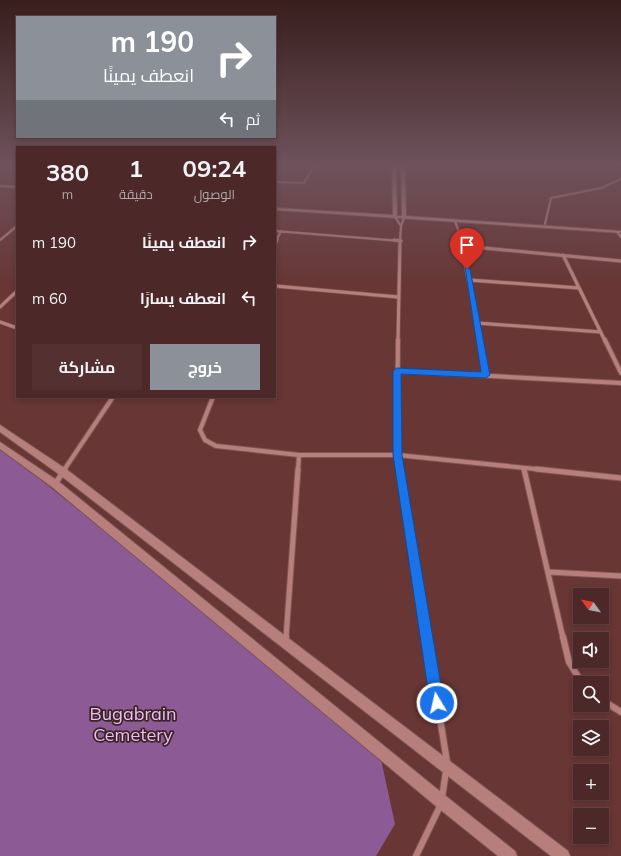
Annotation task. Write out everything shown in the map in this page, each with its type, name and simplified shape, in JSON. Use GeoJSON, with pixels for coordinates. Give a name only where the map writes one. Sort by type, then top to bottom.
{"type":"FeatureCollection","features":[{"type":"Feature","properties":{"kind":"street"},"geometry":{"type":"LineString","coordinates":[[395,204],[395,215],[401,226]]}},
{"type":"Feature","properties":{"kind":"street"},"geometry":{"type":"LineString","coordinates":[[405,204],[405,216],[401,226],[398,297],[397,455],[447,765],[442,802],[416,856]]}},
{"type":"Feature","properties":{"kind":"street"},"geometry":{"type":"LineString","coordinates":[[545,224],[550,204]]}},
{"type":"Feature","properties":{"kind":"street"},"geometry":{"type":"LineString","coordinates":[[276,205],[455,221],[619,232],[621,237]]}},
{"type":"Feature","properties":{"kind":"street"},"geometry":{"type":"LineString","coordinates":[[276,209],[395,215]]}},
{"type":"Feature","properties":{"kind":"street"},"geometry":{"type":"LineString","coordinates":[[405,216],[621,227]]}},
{"type":"Feature","properties":{"kind":"street"},"geometry":{"type":"LineString","coordinates":[[455,221],[463,246],[486,375]]}},
{"type":"Feature","properties":{"kind":"street"},"geometry":{"type":"LineString","coordinates":[[0,240],[16,227]]}},
{"type":"Feature","properties":{"kind":"street"},"geometry":{"type":"LineString","coordinates":[[276,230],[400,241]]}},
{"type":"Feature","properties":{"kind":"street"},"geometry":{"type":"LineString","coordinates":[[276,242],[281,231]]}},
{"type":"Feature","properties":{"kind":"street"},"geometry":{"type":"LineString","coordinates":[[463,246],[621,261]]}},
{"type":"Feature","properties":{"kind":"street"},"geometry":{"type":"LineString","coordinates":[[563,255],[621,373]]}},
{"type":"Feature","properties":{"kind":"street"},"geometry":{"type":"LineString","coordinates":[[469,280],[579,288]]}},
{"type":"Feature","properties":{"kind":"street"},"geometry":{"type":"LineString","coordinates":[[276,286],[398,297]]}},
{"type":"Feature","properties":{"kind":"street"},"geometry":{"type":"LineString","coordinates":[[0,308],[16,292]]}},
{"type":"Feature","properties":{"kind":"street"},"geometry":{"type":"LineString","coordinates":[[0,322],[16,328]]}},
{"type":"Feature","properties":{"kind":"street"},"geometry":{"type":"LineString","coordinates":[[476,323],[601,332]]}},
{"type":"Feature","properties":{"kind":"street"},"geometry":{"type":"LineString","coordinates":[[397,371],[621,383]]}},
{"type":"Feature","properties":{"kind":"street"},"geometry":{"type":"LineString","coordinates":[[55,484],[112,398]]}},
{"type":"Feature","properties":{"kind":"street"},"geometry":{"type":"LineString","coordinates":[[213,398],[200,430],[205,440],[216,446],[300,456],[397,455],[621,478]]}},
{"type":"Feature","properties":{"kind":"street"},"geometry":{"type":"LineString","coordinates":[[0,428],[63,472],[286,644],[447,765],[563,856]]}},
{"type":"Feature","properties":{"kind":"street"},"geometry":{"type":"LineString","coordinates":[[0,445],[55,484],[442,802],[510,856]]}},
{"type":"Feature","properties":{"kind":"street"},"geometry":{"type":"LineString","coordinates":[[286,644],[300,456]]}},
{"type":"Feature","properties":{"kind":"street"},"geometry":{"type":"LineString","coordinates":[[524,469],[569,662],[578,676]]}},
{"type":"Feature","properties":{"kind":"street"},"geometry":{"type":"LineString","coordinates":[[549,572],[621,576]]}},
{"type":"Feature","properties":{"kind":"street"},"geometry":{"type":"LineString","coordinates":[[609,704],[621,712]]}},
{"type":"Feature","properties":{"kind":"green space","name":"Bugabrain Cemetery"},"geometry":{"type":"Polygon","coordinates":[[[0,450],[41,480],[379,750],[395,824],[376,856],[0,856],[0,450]]]}},
{"type":"Feature","properties":{"kind":"route"},"geometry":{"type":"LineString","coordinates":[[437,703],[397,455],[397,371],[486,375],[467,269]]}}]}
